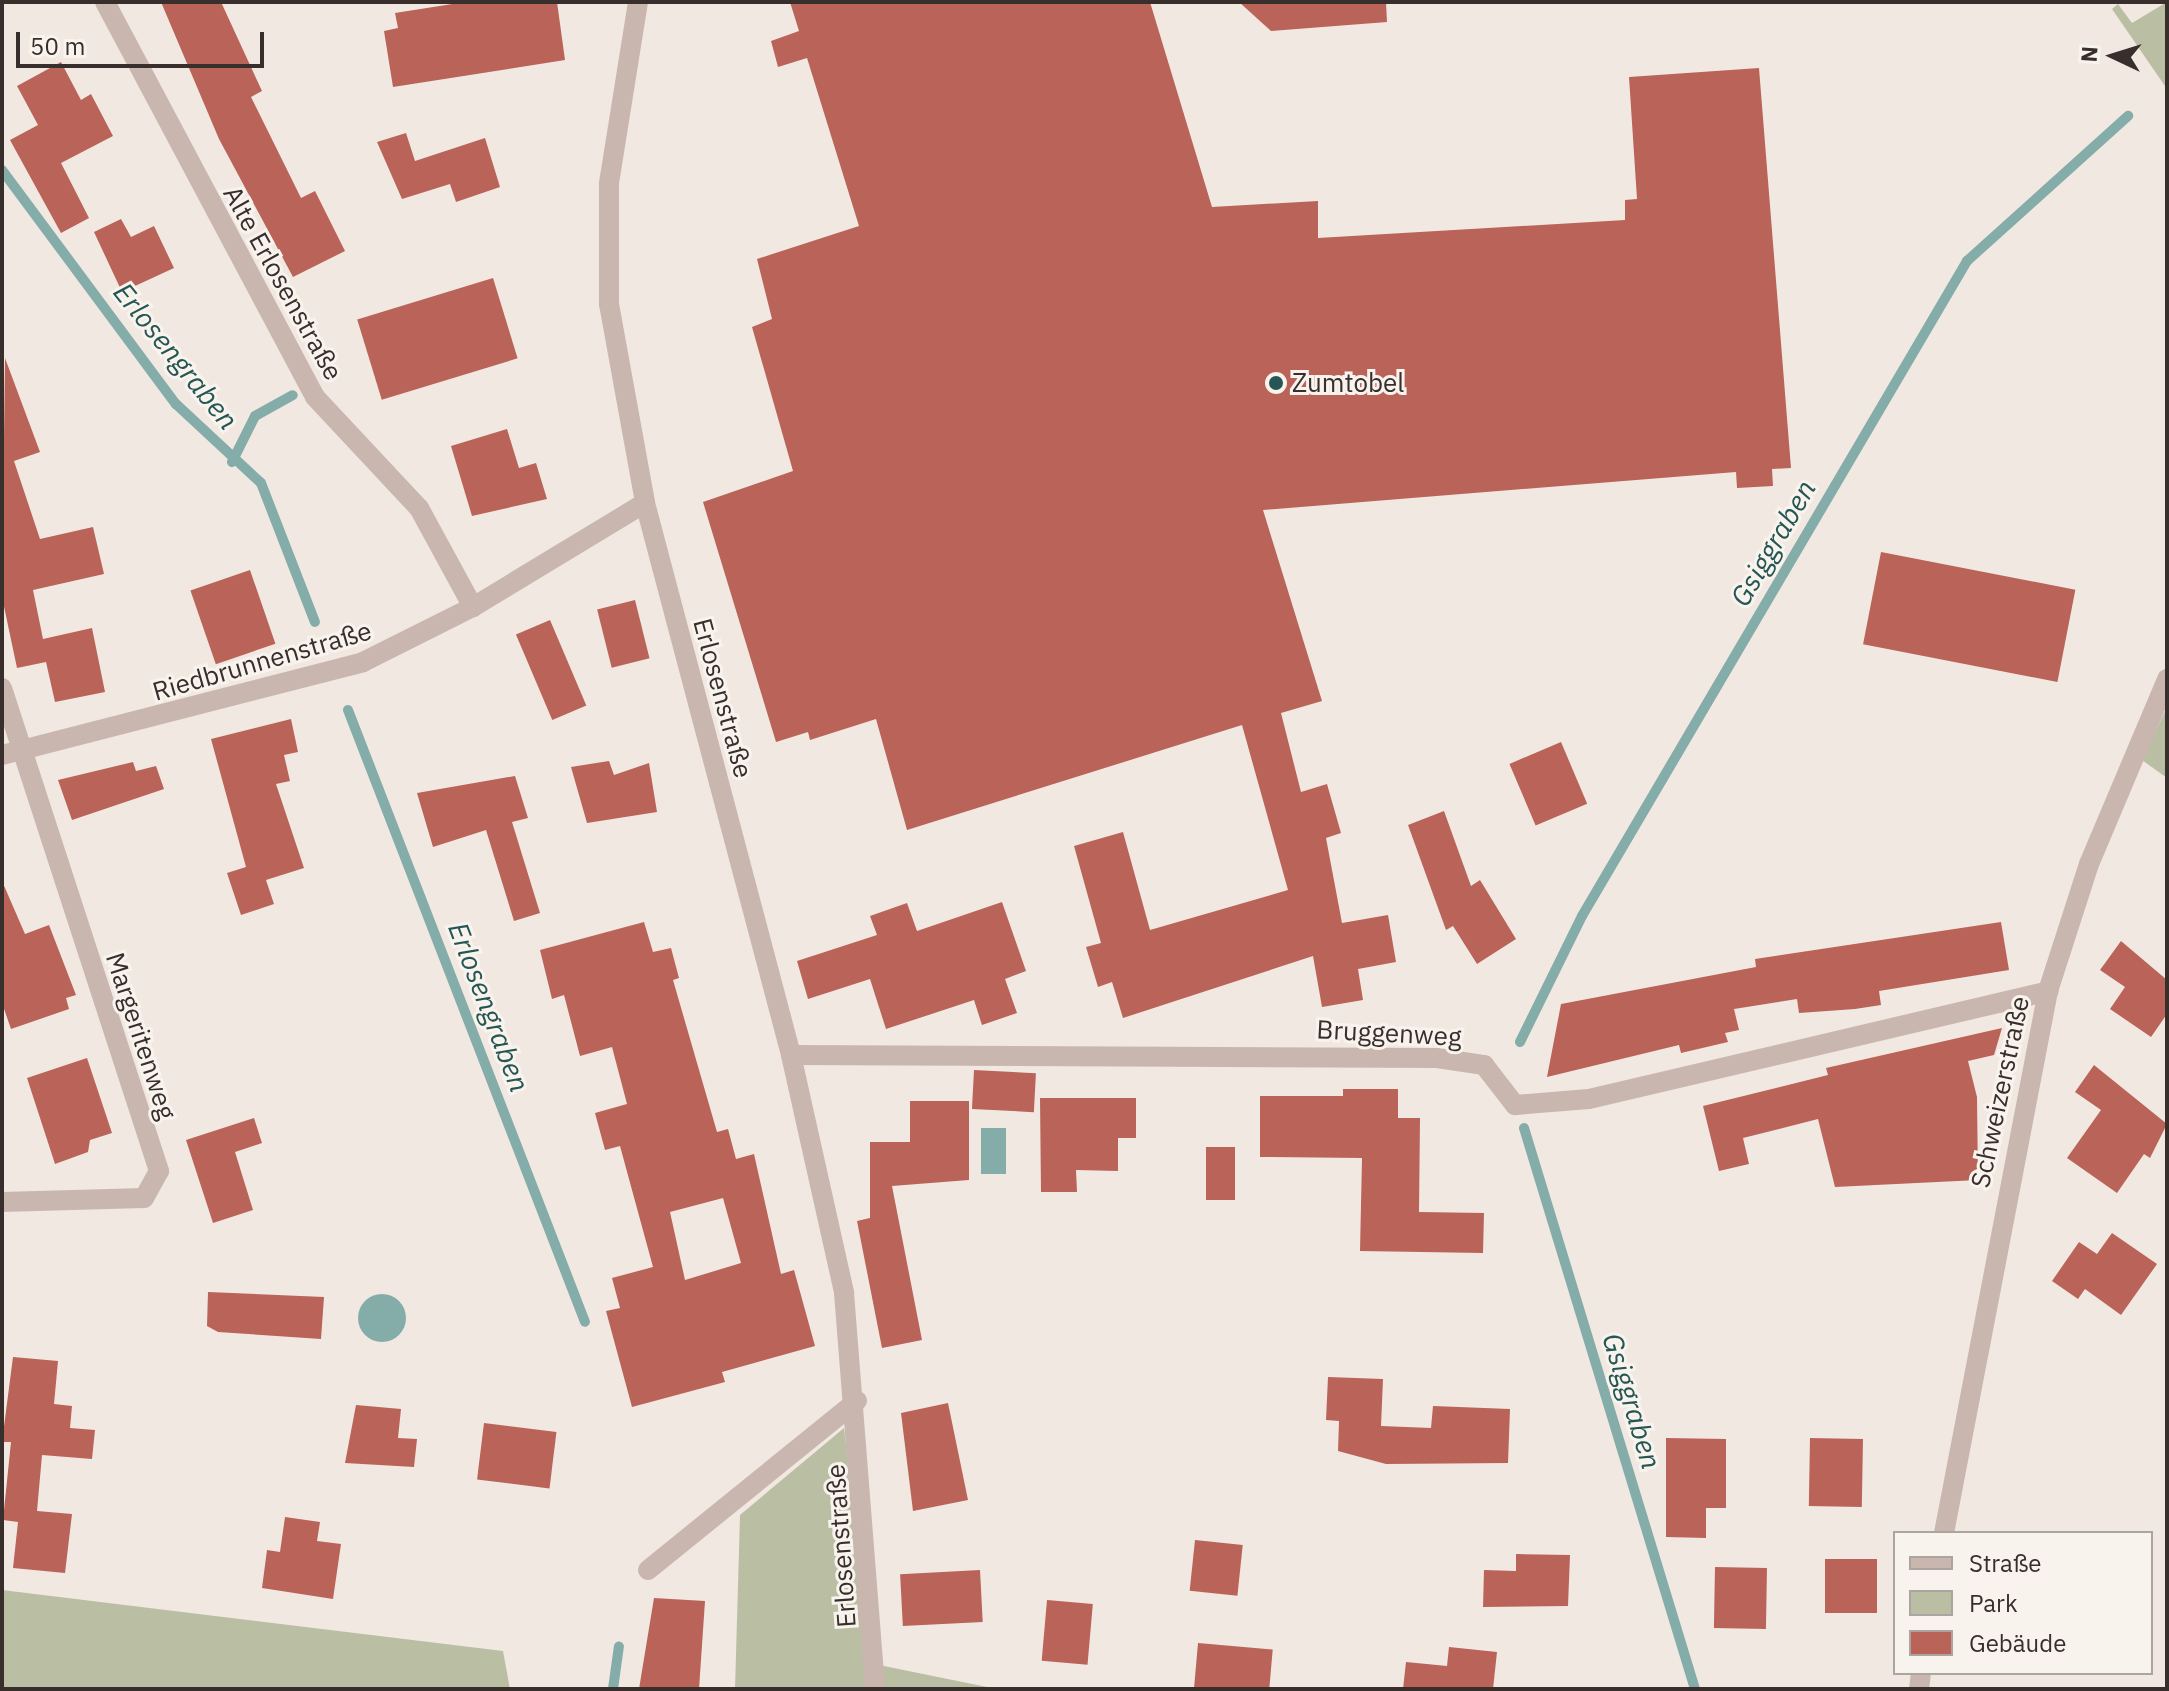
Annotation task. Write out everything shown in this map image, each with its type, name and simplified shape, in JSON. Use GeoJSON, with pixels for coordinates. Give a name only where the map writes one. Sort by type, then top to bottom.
{"type":"FeatureCollection","features":[{"type":"Feature","properties":{"kind":"street","name":"Alte Erlosenstraße"},"geometry":{"type":"LineString","coordinates":[[105,2],[315,397],[419,508],[473,607]]}},
{"type":"Feature","properties":{"kind":"street","name":"Erlosenstraße"},"geometry":{"type":"LineString","coordinates":[[638,2],[605,227],[609,304],[645,503],[791,1055],[844,1293],[857,1401],[875,1689]]}},
{"type":"Feature","properties":{"kind":"street","name":"Riedbrunnenstraße"},"geometry":{"type":"LineString","coordinates":[[11,753],[363,662],[473,607],[645,503]]}},
{"type":"Feature","properties":{"kind":"street","name":"Schweizerstraße"},"geometry":{"type":"LineString","coordinates":[[1944,1531],[2048,991],[2089,864],[2167,679]]}},
{"type":"Feature","properties":{"kind":"street"},"geometry":{"type":"LineString","coordinates":[[2,688],[11,753]]}},
{"type":"Feature","properties":{"kind":"street","name":"Margeritenweg"},"geometry":{"type":"LineString","coordinates":[[2,1202],[144,1198],[159,1171],[11,753]]}},
{"type":"Feature","properties":{"kind":"street","name":"Bruggenweg"},"geometry":{"type":"LineString","coordinates":[[791,1055],[1437,1058],[1484,1065],[1515,1105],[1589,1099],[2048,991]]}},
{"type":"Feature","properties":{"kind":"street","name":"Erlosenstraße"},"geometry":{"type":"LineString","coordinates":[[648,1570],[857,1401]]}},
{"type":"Feature","properties":{"kind":"green space"},"geometry":{"type":"Polygon","coordinates":[[[2167,2],[2167,89],[2112,9],[2118,4],[2132,23],[2167,2]]]}},
{"type":"Feature","properties":{"kind":"green space"},"geometry":{"type":"Polygon","coordinates":[[[2167,707],[2167,778],[2142,760],[2167,707]]]}},
{"type":"Feature","properties":{"kind":"green space"},"geometry":{"type":"Polygon","coordinates":[[[844,1428],[874,1664],[997,1689],[735,1689],[740,1515],[844,1428]]]}},
{"type":"Feature","properties":{"kind":"green space"},"geometry":{"type":"Polygon","coordinates":[[[2,1590],[503,1651],[510,1689],[2,1689],[2,1590]]]}},
{"type":"Feature","properties":{"kind":"water"},"geometry":{"type":"Polygon","coordinates":[[[981,1128],[1006,1128],[1006,1174],[981,1174],[981,1128]]]}},
{"type":"Feature","properties":{"kind":"water"},"geometry":{"type":"Polygon","coordinates":[[[382,1294],[391,1295],[399,1301],[405,1309],[405,1327],[399,1335],[391,1341],[382,1342],[373,1341],[365,1335],[359,1327],[358,1318],[359,1309],[365,1301],[373,1295],[382,1294]]]}},
{"type":"Feature","properties":{"kind":"building"},"geometry":{"type":"Polygon","coordinates":[[[161,2],[221,2],[262,91],[251,97],[301,198],[315,191],[345,251],[293,277],[219,139],[161,2]]]}},
{"type":"Feature","properties":{"kind":"building"},"geometry":{"type":"Polygon","coordinates":[[[465,2],[557,2],[565,60],[393,87],[384,31],[398,28],[395,13],[465,2]]]}},
{"type":"Feature","properties":{"kind":"building","name":"Zumtobel"},"geometry":{"type":"Polygon","coordinates":[[[790,2],[1150,2],[1212,207],[1318,201],[1318,238],[1625,220],[1625,200],[1637,199],[1629,77],[1759,68],[1791,468],[1772,469],[1773,486],[1737,488],[1736,472],[1263,510],[1322,701],[1281,713],[1301,792],[1327,784],[1341,833],[1326,838],[1342,923],[1388,915],[1396,962],[1358,969],[1363,1000],[1322,1007],[1313,956],[1123,1018],[1112,982],[1098,987],[1086,947],[1101,943],[1074,846],[1123,832],[1150,930],[1288,890],[1242,725],[907,830],[876,719],[810,740],[808,732],[776,742],[703,502],[793,471],[752,327],[772,319],[757,259],[859,226],[807,58],[778,67],[771,41],[799,31],[790,2]]]}},
{"type":"Feature","properties":{"kind":"building"},"geometry":{"type":"Polygon","coordinates":[[[1239,2],[1386,2],[1387,22],[1271,31],[1239,2]]]}},
{"type":"Feature","properties":{"kind":"building"},"geometry":{"type":"Polygon","coordinates":[[[61,62],[81,100],[91,94],[113,136],[61,163],[89,218],[61,233],[10,140],[38,125],[17,86],[61,62]]]}},
{"type":"Feature","properties":{"kind":"building"},"geometry":{"type":"Polygon","coordinates":[[[406,133],[415,161],[485,138],[500,187],[456,202],[450,184],[402,199],[377,142],[406,133]]]}},
{"type":"Feature","properties":{"kind":"building"},"geometry":{"type":"Polygon","coordinates":[[[121,219],[131,237],[154,226],[174,268],[122,292],[94,232],[121,219]]]}},
{"type":"Feature","properties":{"kind":"building"},"geometry":{"type":"Polygon","coordinates":[[[493,278],[518,358],[382,400],[357,320],[493,278]]]}},
{"type":"Feature","properties":{"kind":"building"},"geometry":{"type":"Polygon","coordinates":[[[5,358],[40,452],[14,461],[40,539],[93,527],[104,574],[33,590],[43,639],[92,628],[105,692],[55,702],[46,662],[17,668],[2,597],[5,358]]]}},
{"type":"Feature","properties":{"kind":"building"},"geometry":{"type":"Polygon","coordinates":[[[507,429],[519,468],[536,463],[547,499],[472,516],[451,446],[507,429]]]}},
{"type":"Feature","properties":{"kind":"building"},"geometry":{"type":"Polygon","coordinates":[[[1881,552],[2075,590],[2057,682],[1863,644],[1881,552]]]}},
{"type":"Feature","properties":{"kind":"building"},"geometry":{"type":"Polygon","coordinates":[[[250,570],[275,644],[216,664],[190,591],[250,570]]]}},
{"type":"Feature","properties":{"kind":"building"},"geometry":{"type":"Polygon","coordinates":[[[635,600],[650,658],[612,668],[597,609],[635,600]]]}},
{"type":"Feature","properties":{"kind":"building"},"geometry":{"type":"Polygon","coordinates":[[[550,620],[586,706],[552,720],[516,634],[550,620]]]}},
{"type":"Feature","properties":{"kind":"building"},"geometry":{"type":"Polygon","coordinates":[[[291,719],[298,752],[284,755],[290,781],[276,784],[304,868],[266,880],[274,904],[241,915],[227,873],[246,867],[211,739],[291,719]]]}},
{"type":"Feature","properties":{"kind":"building"},"geometry":{"type":"Polygon","coordinates":[[[1561,742],[1587,804],[1536,826],[1509,764],[1561,742]]]}},
{"type":"Feature","properties":{"kind":"building"},"geometry":{"type":"Polygon","coordinates":[[[609,761],[614,775],[649,763],[657,812],[587,823],[571,767],[609,761]]]}},
{"type":"Feature","properties":{"kind":"building"},"geometry":{"type":"Polygon","coordinates":[[[133,762],[136,771],[156,766],[164,789],[72,820],[58,780],[133,762]]]}},
{"type":"Feature","properties":{"kind":"building"},"geometry":{"type":"Polygon","coordinates":[[[515,776],[528,818],[512,822],[540,913],[514,921],[486,830],[433,847],[417,793],[515,776]]]}},
{"type":"Feature","properties":{"kind":"building"},"geometry":{"type":"Polygon","coordinates":[[[1444,811],[1471,886],[1480,880],[1516,939],[1477,964],[1453,926],[1446,930],[1408,825],[1444,811]]]}},
{"type":"Feature","properties":{"kind":"building"},"geometry":{"type":"Polygon","coordinates":[[[2,881],[25,934],[49,925],[76,995],[66,998],[69,1009],[11,1029],[2,1003],[2,881]]]}},
{"type":"Feature","properties":{"kind":"building"},"geometry":{"type":"Polygon","coordinates":[[[1002,902],[1026,971],[1005,979],[1017,1013],[982,1025],[974,1000],[886,1029],[870,979],[808,999],[797,961],[877,935],[870,916],[907,903],[917,931],[1002,902]]]}},
{"type":"Feature","properties":{"kind":"building"},"geometry":{"type":"Polygon","coordinates":[[[644,922],[653,952],[671,948],[679,978],[673,980],[717,1132],[728,1129],[736,1159],[754,1154],[781,1274],[794,1270],[815,1346],[722,1372],[725,1382],[632,1407],[606,1311],[620,1308],[612,1278],[653,1267],[620,1146],[605,1150],[595,1113],[627,1104],[612,1047],[580,1056],[564,995],[552,999],[540,950],[644,922]],[[723,1198],[670,1212],[685,1280],[741,1263],[723,1198]]]}},
{"type":"Feature","properties":{"kind":"building"},"geometry":{"type":"Polygon","coordinates":[[[2001,922],[2009,970],[1879,991],[1881,1005],[1855,1009],[1799,1013],[1797,999],[1734,1009],[1739,1030],[1725,1033],[1728,1042],[1681,1053],[1679,1045],[1547,1077],[1561,1004],[1756,967],[1755,959],[2001,922]]]}},
{"type":"Feature","properties":{"kind":"building"},"geometry":{"type":"Polygon","coordinates":[[[2121,941],[2167,980],[2167,1014],[2151,1037],[2110,1009],[2125,987],[2100,970],[2121,941]]]}},
{"type":"Feature","properties":{"kind":"building"},"geometry":{"type":"Polygon","coordinates":[[[2002,1028],[1994,1055],[1968,1061],[1977,1097],[1978,1180],[1835,1187],[1818,1119],[1743,1138],[1749,1164],[1719,1171],[1703,1106],[1828,1075],[1826,1068],[2002,1028]]]}},
{"type":"Feature","properties":{"kind":"building"},"geometry":{"type":"Polygon","coordinates":[[[87,1058],[112,1133],[90,1140],[88,1152],[55,1164],[27,1078],[87,1058]]]}},
{"type":"Feature","properties":{"kind":"building"},"geometry":{"type":"Polygon","coordinates":[[[2094,1065],[2167,1124],[2150,1158],[2144,1154],[2117,1193],[2067,1158],[2101,1110],[2075,1092],[2094,1065]]]}},
{"type":"Feature","properties":{"kind":"building"},"geometry":{"type":"Polygon","coordinates":[[[974,1070],[1036,1073],[1034,1112],[972,1109],[974,1070]]]}},
{"type":"Feature","properties":{"kind":"building"},"geometry":{"type":"Polygon","coordinates":[[[1343,1089],[1398,1089],[1398,1118],[1420,1118],[1419,1212],[1484,1213],[1483,1253],[1360,1251],[1362,1158],[1260,1157],[1260,1096],[1343,1096],[1343,1089]]]}},
{"type":"Feature","properties":{"kind":"building"},"geometry":{"type":"Polygon","coordinates":[[[1040,1098],[1136,1098],[1136,1138],[1118,1138],[1118,1171],[1076,1170],[1077,1192],[1041,1192],[1040,1098]]]}},
{"type":"Feature","properties":{"kind":"building"},"geometry":{"type":"Polygon","coordinates":[[[910,1101],[969,1101],[969,1180],[892,1186],[922,1340],[882,1348],[857,1221],[870,1218],[870,1142],[910,1142],[910,1101]]]}},
{"type":"Feature","properties":{"kind":"building"},"geometry":{"type":"Polygon","coordinates":[[[254,1118],[262,1143],[235,1152],[253,1210],[213,1223],[186,1140],[254,1118]]]}},
{"type":"Feature","properties":{"kind":"building"},"geometry":{"type":"Polygon","coordinates":[[[1206,1147],[1235,1147],[1235,1200],[1206,1200],[1206,1147]]]}},
{"type":"Feature","properties":{"kind":"building"},"geometry":{"type":"Polygon","coordinates":[[[2112,1233],[2157,1264],[2121,1315],[2085,1289],[2078,1299],[2052,1281],[2079,1242],[2097,1254],[2112,1233]]]}},
{"type":"Feature","properties":{"kind":"building"},"geometry":{"type":"Polygon","coordinates":[[[208,1292],[324,1297],[321,1339],[218,1332],[207,1326],[208,1292]]]}},
{"type":"Feature","properties":{"kind":"building"},"geometry":{"type":"Polygon","coordinates":[[[13,1357],[58,1361],[54,1404],[72,1406],[70,1428],[95,1430],[92,1459],[42,1455],[37,1511],[72,1514],[65,1573],[13,1568],[18,1522],[3,1520],[11,1442],[2,1442],[13,1357]]]}},
{"type":"Feature","properties":{"kind":"building"},"geometry":{"type":"Polygon","coordinates":[[[1328,1377],[1383,1379],[1381,1426],[1431,1428],[1433,1406],[1510,1409],[1508,1463],[1386,1464],[1338,1451],[1339,1421],[1326,1420],[1328,1377]]]}},
{"type":"Feature","properties":{"kind":"building"},"geometry":{"type":"Polygon","coordinates":[[[948,1403],[968,1500],[913,1511],[901,1413],[948,1403]]]}},
{"type":"Feature","properties":{"kind":"building"},"geometry":{"type":"Polygon","coordinates":[[[356,1405],[401,1409],[398,1438],[417,1439],[414,1467],[345,1463],[356,1405]]]}},
{"type":"Feature","properties":{"kind":"building"},"geometry":{"type":"Polygon","coordinates":[[[484,1423],[556,1432],[550,1488],[477,1480],[484,1423]]]}},
{"type":"Feature","properties":{"kind":"building"},"geometry":{"type":"Polygon","coordinates":[[[1666,1438],[1726,1439],[1726,1508],[1706,1508],[1706,1538],[1666,1537],[1666,1438]]]}},
{"type":"Feature","properties":{"kind":"building"},"geometry":{"type":"Polygon","coordinates":[[[1810,1438],[1863,1439],[1862,1507],[1809,1506],[1810,1438]]]}},
{"type":"Feature","properties":{"kind":"building"},"geometry":{"type":"Polygon","coordinates":[[[285,1517],[320,1522],[317,1541],[341,1544],[333,1599],[262,1588],[267,1550],[280,1552],[285,1517]]]}},
{"type":"Feature","properties":{"kind":"building"},"geometry":{"type":"Polygon","coordinates":[[[1195,1540],[1243,1545],[1237,1596],[1190,1591],[1195,1540]]]}},
{"type":"Feature","properties":{"kind":"building"},"geometry":{"type":"Polygon","coordinates":[[[1516,1554],[1570,1555],[1568,1606],[1483,1607],[1484,1570],[1516,1571],[1516,1554]]]}},
{"type":"Feature","properties":{"kind":"building"},"geometry":{"type":"Polygon","coordinates":[[[1825,1559],[1877,1559],[1877,1613],[1825,1613],[1825,1559]]]}},
{"type":"Feature","properties":{"kind":"building"},"geometry":{"type":"Polygon","coordinates":[[[1715,1567],[1767,1568],[1766,1629],[1714,1628],[1715,1567]]]}},
{"type":"Feature","properties":{"kind":"building"},"geometry":{"type":"Polygon","coordinates":[[[980,1570],[983,1622],[903,1626],[900,1574],[980,1570]]]}},
{"type":"Feature","properties":{"kind":"building"},"geometry":{"type":"Polygon","coordinates":[[[654,1598],[705,1601],[699,1689],[639,1689],[654,1598]]]}},
{"type":"Feature","properties":{"kind":"building"},"geometry":{"type":"Polygon","coordinates":[[[1047,1600],[1093,1604],[1088,1665],[1042,1661],[1047,1600]]]}},
{"type":"Feature","properties":{"kind":"building"},"geometry":{"type":"Polygon","coordinates":[[[1198,1643],[1273,1650],[1269,1689],[1194,1689],[1198,1643]]]}},
{"type":"Feature","properties":{"kind":"building"},"geometry":{"type":"Polygon","coordinates":[[[1449,1647],[1497,1652],[1493,1689],[1403,1689],[1406,1662],[1447,1666],[1449,1647]]]}},
{"type":"Feature","properties":{"kind":"waterway","name":"Gsiggraben"},"geometry":{"type":"LineString","coordinates":[[1520,1042],[1582,916],[1967,261],[2128,116]]}},
{"type":"Feature","properties":{"kind":"waterway","name":"Erlosengraben"},"geometry":{"type":"LineString","coordinates":[[2,170],[176,404],[261,483],[315,622]]}},
{"type":"Feature","properties":{"kind":"waterway"},"geometry":{"type":"LineString","coordinates":[[232,462],[255,416],[293,395]]}},
{"type":"Feature","properties":{"kind":"waterway","name":"Erlosengraben"},"geometry":{"type":"LineString","coordinates":[[348,710],[585,1322]]}},
{"type":"Feature","properties":{"kind":"waterway","name":"Gsiggraben"},"geometry":{"type":"LineString","coordinates":[[1524,1128],[1695,1689]]}},
{"type":"Feature","properties":{"kind":"waterway","name":"Erlosengraben"},"geometry":{"type":"LineString","coordinates":[[613,1689],[619,1646]]}},
{"type":"Feature","properties":{"kind":"place","name":"Zumtobel"},"geometry":{"type":"Point","coordinates":[1276,383]}}]}
